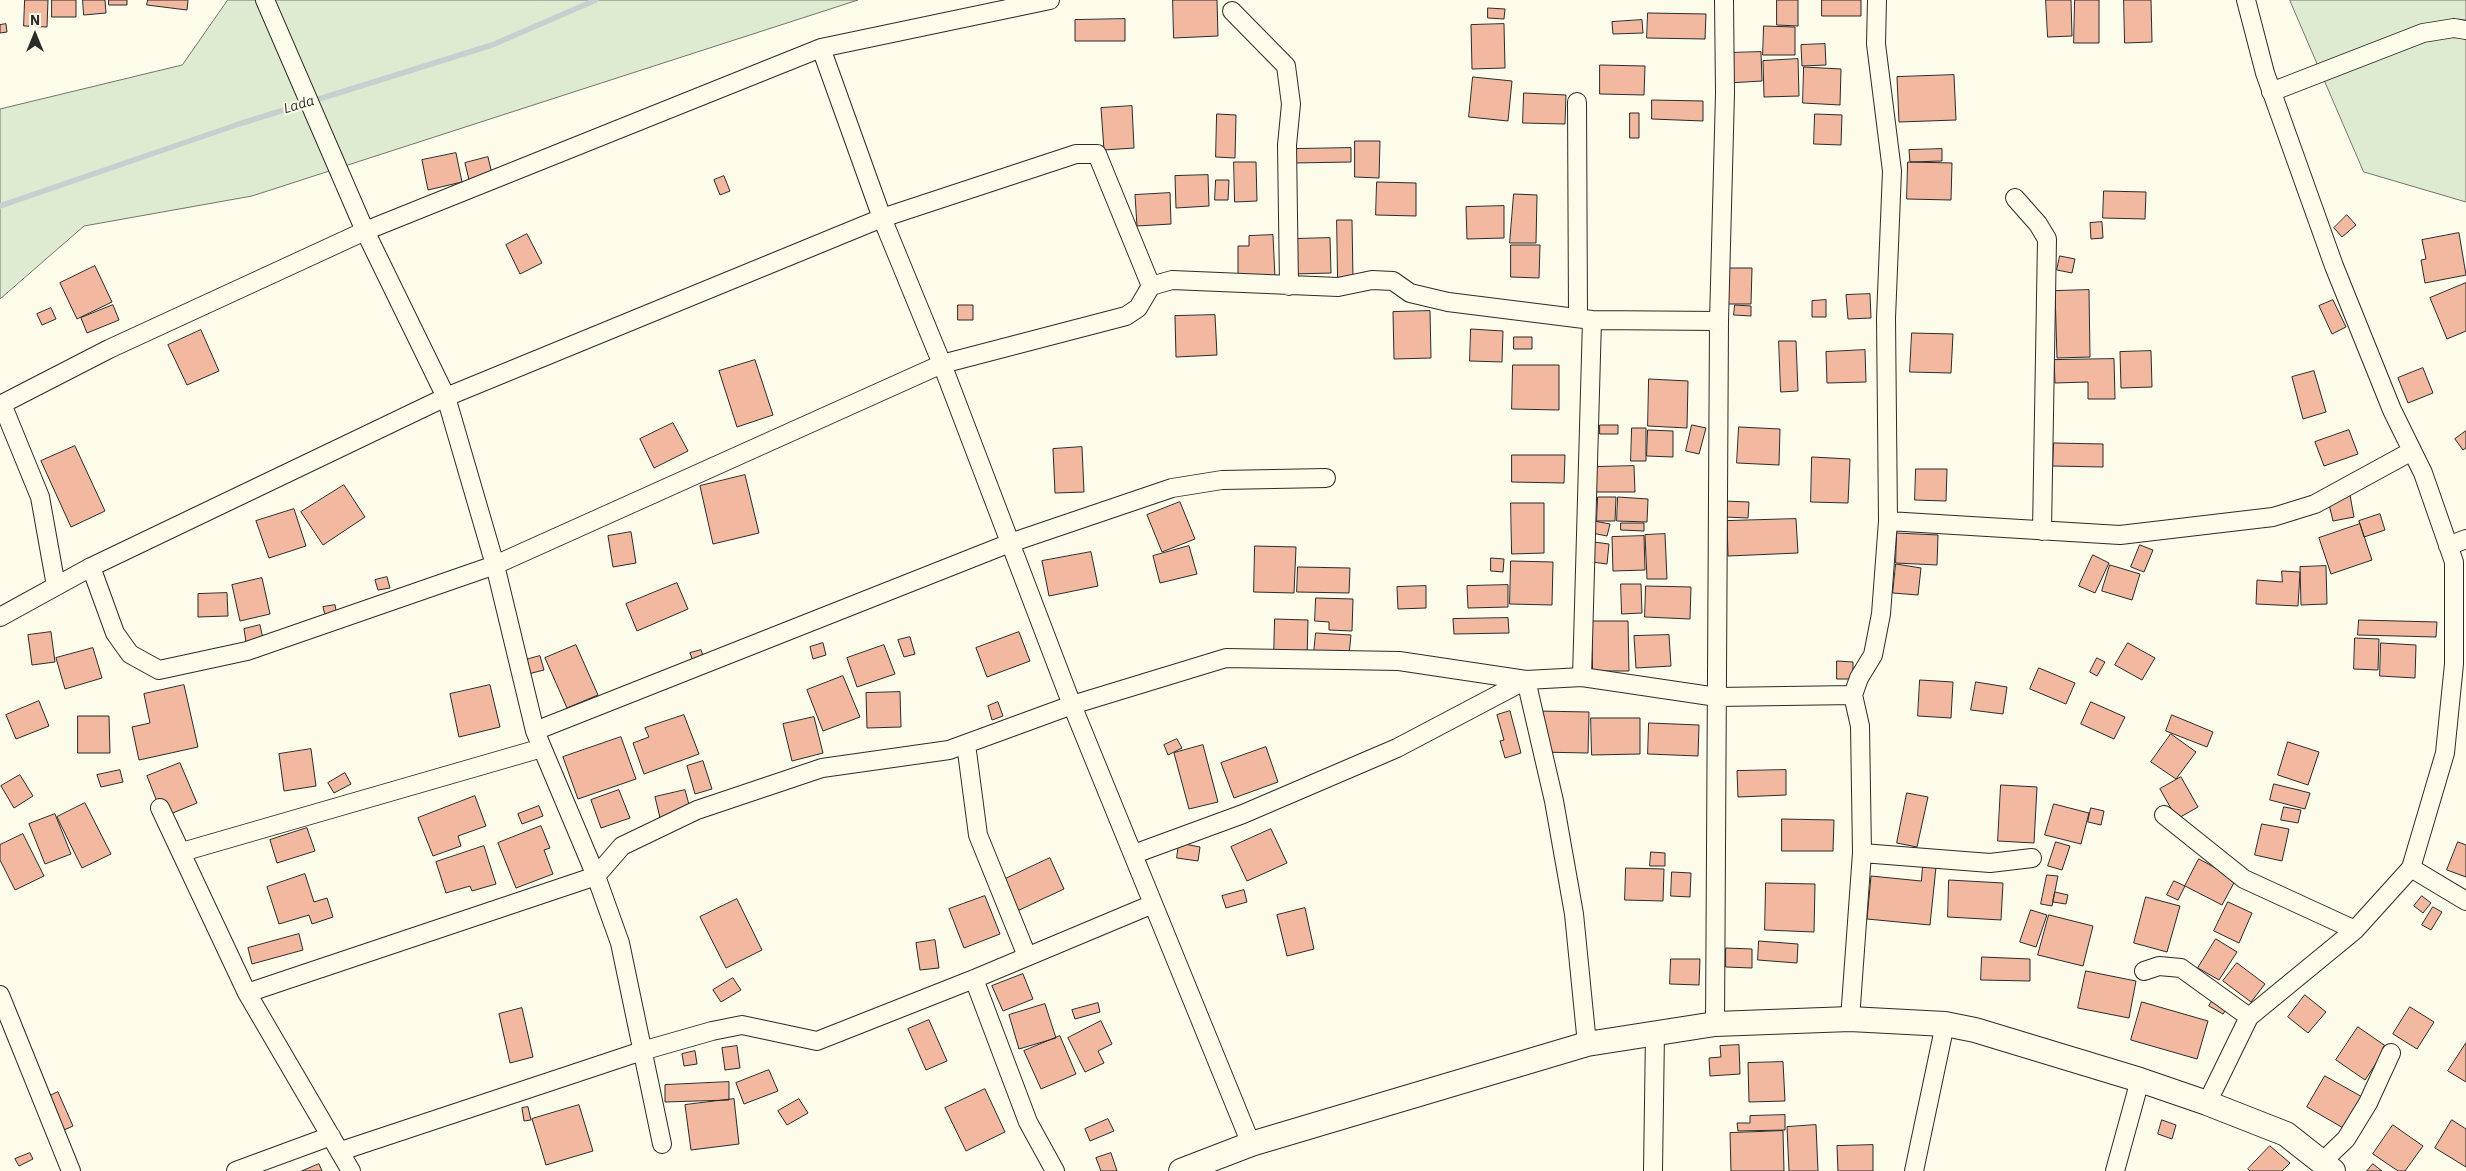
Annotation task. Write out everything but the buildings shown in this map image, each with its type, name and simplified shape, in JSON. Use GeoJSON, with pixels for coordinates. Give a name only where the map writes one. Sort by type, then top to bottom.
{"type":"FeatureCollection","features":[{"type":"Feature","properties":{"kind":"street"},"geometry":{"type":"LineString","coordinates":[[265,0],[365,231],[446,397],[495,565],[535,731],[596,876],[620,943],[662,1144]]}},
{"type":"Feature","properties":{"kind":"street"},"geometry":{"type":"LineString","coordinates":[[56,586],[40,497],[1,405],[109,349],[365,231],[821,48],[1050,0]]}},
{"type":"Feature","properties":{"kind":"street"},"geometry":{"type":"LineString","coordinates":[[1714,1024],[1719,320],[1725,93],[1724,0]]}},
{"type":"Feature","properties":{"kind":"street"},"geometry":{"type":"LineString","coordinates":[[1850,1019],[1862,853],[1860,726],[1853,695],[1859,678],[1873,656],[1881,614],[1888,522],[1886,318],[1892,171],[1876,44],[1877,0]]}},
{"type":"Feature","properties":{"kind":"street"},"geometry":{"type":"LineString","coordinates":[[2207,1102],[2249,1017],[2355,930],[2411,868],[2445,754],[2460,601],[2454,562],[2423,473],[2392,410],[2334,266],[2271,92],[2246,0]]}},
{"type":"Feature","properties":{"kind":"street"},"geometry":{"type":"LineString","coordinates":[[1232,11],[1286,66],[1291,104],[1287,145],[1289,286]]}},
{"type":"Feature","properties":{"kind":"street"},"geometry":{"type":"LineString","coordinates":[[2271,92],[2423,33],[2454,28],[2466,30]]}},
{"type":"Feature","properties":{"kind":"street"},"geometry":{"type":"LineString","coordinates":[[821,48],[882,218],[942,364],[1072,705],[1251,1144]]}},
{"type":"Feature","properties":{"kind":"street"},"geometry":{"type":"LineString","coordinates":[[1577,102],[1585,318],[1582,677]]}},
{"type":"Feature","properties":{"kind":"street"},"geometry":{"type":"LineString","coordinates":[[0,617],[91,567],[446,397],[882,218],[1076,154],[1097,154],[1151,286]]}},
{"type":"Feature","properties":{"kind":"street"},"geometry":{"type":"LineString","coordinates":[[2015,198],[2038,224],[2047,240],[2042,531]]}},
{"type":"Feature","properties":{"kind":"street"},"geometry":{"type":"LineString","coordinates":[[91,567],[115,633],[130,654],[159,670],[247,651],[495,565],[942,364],[1126,316],[1138,308],[1151,286],[1172,280],[1338,287],[1372,280],[1392,281],[1410,293],[1448,302],[1585,318],[1719,320]]}},
{"type":"Feature","properties":{"kind":"street"},"geometry":{"type":"LineString","coordinates":[[1888,522],[2120,535],[2273,517],[2315,504],[2412,451]]}},
{"type":"Feature","properties":{"kind":"street"},"geometry":{"type":"LineString","coordinates":[[535,731],[1010,543],[1172,488],[1222,480],[1326,478]]}},
{"type":"Feature","properties":{"kind":"street"},"geometry":{"type":"LineString","coordinates":[[2448,546],[2466,539]]}},
{"type":"Feature","properties":{"kind":"street"},"geometry":{"type":"LineString","coordinates":[[247,993],[596,876],[622,846],[697,810],[822,768],[949,750],[1072,705],[1226,658],[1400,661],[1526,680],[1582,677],[1717,697],[1853,695]]}},
{"type":"Feature","properties":{"kind":"street"},"geometry":{"type":"LineString","coordinates":[[1134,854],[1243,814],[1397,748],[1526,680]]}},
{"type":"Feature","properties":{"kind":"street"},"geometry":{"type":"LineString","coordinates":[[1526,680],[1554,801],[1574,914],[1588,1044]]}},
{"type":"Feature","properties":{"kind":"street"},"geometry":{"type":"LineString","coordinates":[[966,744],[978,835],[1026,956]]}},
{"type":"Feature","properties":{"kind":"street"},"geometry":{"type":"LineString","coordinates":[[182,852],[542,748]]}},
{"type":"Feature","properties":{"kind":"street"},"geometry":{"type":"LineString","coordinates":[[160,808],[247,993],[351,1171]]}},
{"type":"Feature","properties":{"kind":"street"},"geometry":{"type":"LineString","coordinates":[[2164,815],[2244,879],[2355,930]]}},
{"type":"Feature","properties":{"kind":"street"},"geometry":{"type":"LineString","coordinates":[[1862,853],[1990,863],[2032,858]]}},
{"type":"Feature","properties":{"kind":"street"},"geometry":{"type":"LineString","coordinates":[[2411,868],[2466,901]]}},
{"type":"Feature","properties":{"kind":"street"},"geometry":{"type":"LineString","coordinates":[[341,1151],[642,1051],[712,1031],[742,1025],[816,1041],[974,979],[1153,904]]}},
{"type":"Feature","properties":{"kind":"street"},"geometry":{"type":"LineString","coordinates":[[2144,971],[2158,966],[2181,968],[2249,1017]]}},
{"type":"Feature","properties":{"kind":"street"},"geometry":{"type":"LineString","coordinates":[[974,979],[1028,1122],[1055,1171]]}},
{"type":"Feature","properties":{"kind":"street"},"geometry":{"type":"LineString","coordinates":[[0,995],[71,1171]]}},
{"type":"Feature","properties":{"kind":"street"},"geometry":{"type":"LineString","coordinates":[[1181,1171],[1251,1144],[1588,1044],[1714,1024],[1850,1019],[1945,1024],[1975,1030],[2140,1080],[2207,1102],[2286,1134],[2328,1166],[2368,1102],[2391,1053]]}},
{"type":"Feature","properties":{"kind":"street"},"geometry":{"type":"LineString","coordinates":[[1914,1171],[1945,1024]]}},
{"type":"Feature","properties":{"kind":"street"},"geometry":{"type":"LineString","coordinates":[[1653,1171],[1655,1033]]}},
{"type":"Feature","properties":{"kind":"street"},"geometry":{"type":"LineString","coordinates":[[2115,1171],[2140,1080]]}},
{"type":"Feature","properties":{"kind":"street"},"geometry":{"type":"LineString","coordinates":[[236,1171],[331,1136]]}},
{"type":"Feature","properties":{"kind":"green space"},"geometry":{"type":"Polygon","coordinates":[[[228,0],[858,0],[252,196],[84,226],[0,299],[0,109],[182,65],[228,0]]]}},
{"type":"Feature","properties":{"kind":"green space"},"geometry":{"type":"Polygon","coordinates":[[[2290,0],[2466,0],[2466,202],[2364,172],[2290,0]]]}},
{"type":"Feature","properties":{"kind":"waterway","name":"Lada"},"geometry":{"type":"LineString","coordinates":[[0,206],[239,124],[492,45],[596,0]]}}]}
